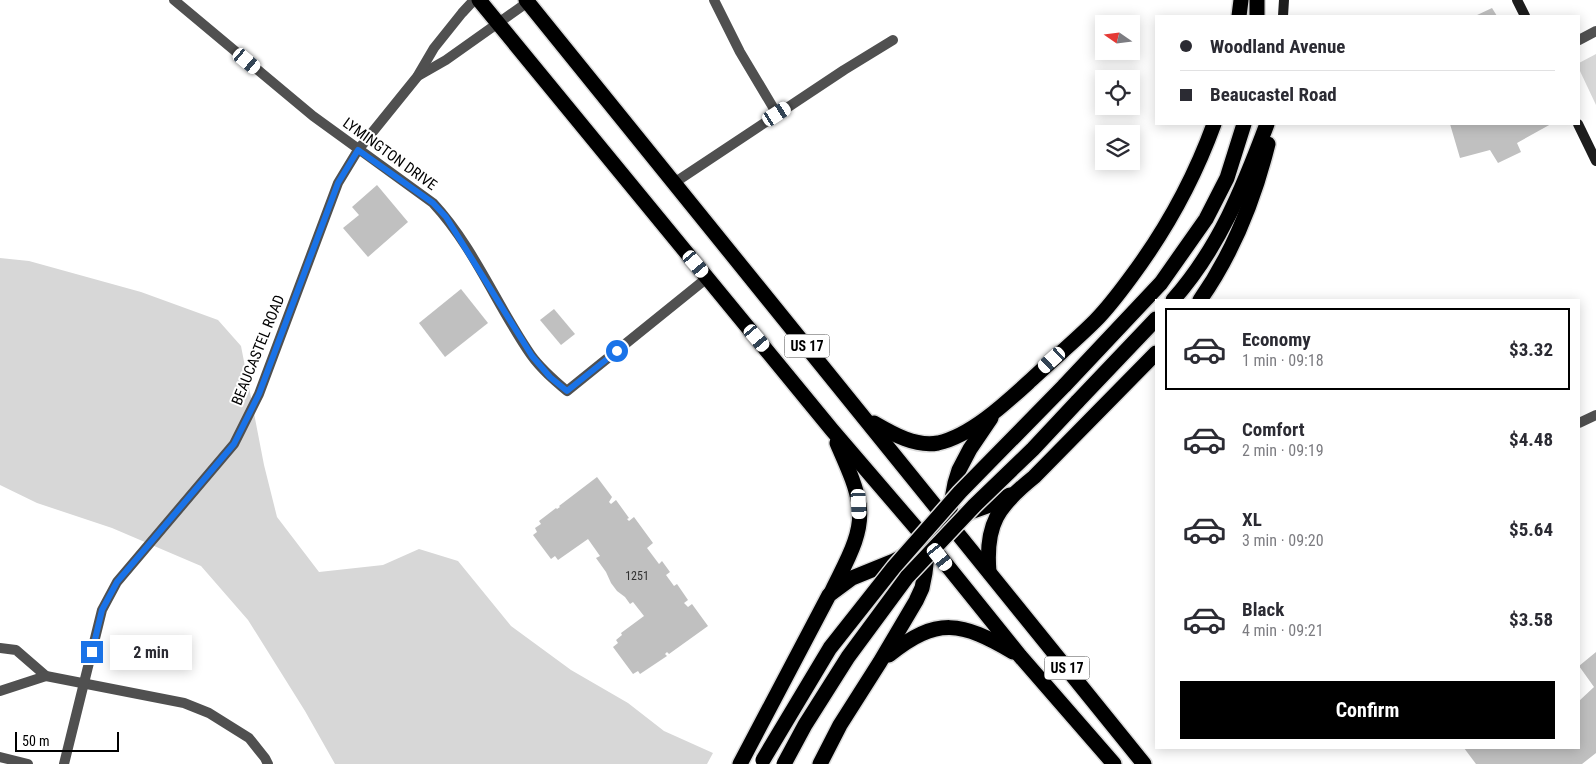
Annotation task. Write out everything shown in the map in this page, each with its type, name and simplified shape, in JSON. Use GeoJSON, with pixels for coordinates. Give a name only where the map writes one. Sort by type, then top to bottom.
{"type":"FeatureCollection","features":[{"type":"Feature","properties":{"kind":"highway","name":"US 17"},"geometry":{"type":"LineString","coordinates":[[479,0],[832,430],[929,543],[1020,656],[1114,764]]}},
{"type":"Feature","properties":{"kind":"highway"},"geometry":{"type":"LineString","coordinates":[[1239,15],[1241,0]]}},
{"type":"Feature","properties":{"kind":"highway"},"geometry":{"type":"LineString","coordinates":[[1257,0],[1257,15]]}},
{"type":"Feature","properties":{"kind":"highway","name":"US 17"},"geometry":{"type":"LineString","coordinates":[[527,1],[1144,764]]}},
{"type":"Feature","properties":{"kind":"highway"},"geometry":{"type":"LineString","coordinates":[[829,595],[852,578],[894,561],[929,543],[948,520],[954,483],[970,449],[993,415],[1096,320],[1144,260],[1184,194],[1214,125]]}},
{"type":"Feature","properties":{"kind":"highway"},"geometry":{"type":"LineString","coordinates":[[761,762],[830,648],[894,567],[960,492],[1161,283],[1206,219],[1227,178],[1244,125]]}},
{"type":"Feature","properties":{"kind":"highway"},"geometry":{"type":"LineString","coordinates":[[1174,299],[1204,261],[1234,205],[1267,125]]}},
{"type":"Feature","properties":{"kind":"highway"},"geometry":{"type":"LineString","coordinates":[[1201,299],[1226,258],[1244,221],[1258,183],[1268,145],[1271,125]]}},
{"type":"Feature","properties":{"kind":"highway"},"geometry":{"type":"LineString","coordinates":[[784,764],[848,657],[907,577],[974,506],[1033,449],[1155,320]]}},
{"type":"Feature","properties":{"kind":"highway"},"geometry":{"type":"LineString","coordinates":[[989,572],[987,550],[990,533],[999,513],[1016,492],[1034,477],[1155,354]]}},
{"type":"Feature","properties":{"kind":"highway"},"geometry":{"type":"LineString","coordinates":[[864,416],[891,434],[922,443],[937,443],[954,437],[993,415]]}},
{"type":"Feature","properties":{"kind":"highway"},"geometry":{"type":"LineString","coordinates":[[740,764],[829,595],[848,556],[857,532],[860,516],[859,504],[832,430]]}},
{"type":"Feature","properties":{"kind":"highway"},"geometry":{"type":"LineString","coordinates":[[948,520],[993,504],[1016,492]]}},
{"type":"Feature","properties":{"kind":"highway"},"geometry":{"type":"LineString","coordinates":[[820,764],[840,725],[880,662],[922,588],[929,543]]}},
{"type":"Feature","properties":{"kind":"highway"},"geometry":{"type":"LineString","coordinates":[[880,662],[904,642],[923,632],[954,626],[972,631],[1020,656]]}},
{"type":"Feature","properties":{"kind":"street","name":"LYMINGTON DRIVE"},"geometry":{"type":"LineString","coordinates":[[174,0],[313,116],[433,203],[446,217],[532,356],[550,377],[567,391],[707,278]]}},
{"type":"Feature","properties":{"kind":"street","name":"BEAUCASTEL ROAD"},"geometry":{"type":"LineString","coordinates":[[64,764],[102,610],[117,582],[234,444],[255,401],[338,183],[358,150],[417,76],[434,48],[474,0]]}},
{"type":"Feature","properties":{"kind":"street"},"geometry":{"type":"LineString","coordinates":[[714,0],[740,52],[777,114]]}},
{"type":"Feature","properties":{"kind":"street"},"geometry":{"type":"LineString","coordinates":[[1283,15],[1284,0]]}},
{"type":"Feature","properties":{"kind":"street"},"geometry":{"type":"LineString","coordinates":[[1517,0],[1524,15]]}},
{"type":"Feature","properties":{"kind":"street","name":"BEAUCASTEL ROAD"},"geometry":{"type":"LineString","coordinates":[[417,76],[446,60],[499,24],[527,1]]}},
{"type":"Feature","properties":{"kind":"street"},"geometry":{"type":"LineString","coordinates":[[1580,39],[1596,31]]}},
{"type":"Feature","properties":{"kind":"street"},"geometry":{"type":"LineString","coordinates":[[674,183],[844,70],[893,40]]}},
{"type":"Feature","properties":{"kind":"street"},"geometry":{"type":"LineString","coordinates":[[1578,125],[1596,162]]}},
{"type":"Feature","properties":{"kind":"street"},"geometry":{"type":"LineString","coordinates":[[1580,422],[1596,416]]}},
{"type":"Feature","properties":{"kind":"street"},"geometry":{"type":"LineString","coordinates":[[0,648],[16,650],[46,676],[184,703],[209,713],[249,738],[268,764]]}},
{"type":"Feature","properties":{"kind":"street"},"geometry":{"type":"LineString","coordinates":[[0,691],[46,676]]}},
{"type":"Feature","properties":{"kind":"street"},"geometry":{"type":"LineString","coordinates":[[0,757],[28,764]]}},
{"type":"Feature","properties":{"kind":"shaded area"},"geometry":{"type":"Polygon","coordinates":[[[1596,54],[1596,105],[1580,71],[1580,62],[1596,54]]]}},
{"type":"Feature","properties":{"kind":"shaded area"},"geometry":{"type":"Polygon","coordinates":[[[0,258],[29,261],[141,292],[218,320],[241,346],[264,465],[277,517],[319,572],[383,565],[419,549],[458,561],[511,626],[571,670],[628,703],[664,731],[713,753],[707,764],[335,764],[305,711],[248,620],[201,566],[112,528],[37,503],[0,485],[0,258]]]}},
{"type":"Feature","properties":{"kind":"building"},"geometry":{"type":"Polygon","coordinates":[[[1492,8],[1496,15],[1477,15],[1492,8]]]}},
{"type":"Feature","properties":{"kind":"building"},"geometry":{"type":"Polygon","coordinates":[[[1450,125],[1549,125],[1517,143],[1521,152],[1498,163],[1490,150],[1460,158],[1450,125]]]}},
{"type":"Feature","properties":{"kind":"building"},"geometry":{"type":"Polygon","coordinates":[[[377,185],[408,222],[368,257],[343,228],[359,215],[352,207],[377,185]]]}},
{"type":"Feature","properties":{"kind":"building"},"geometry":{"type":"Polygon","coordinates":[[[461,289],[488,323],[445,357],[419,323],[461,289]]]}},
{"type":"Feature","properties":{"kind":"building"},"geometry":{"type":"Polygon","coordinates":[[[554,309],[575,334],[561,345],[540,320],[554,309]]]}},
{"type":"Feature","properties":{"kind":"building"},"geometry":{"type":"Polygon","coordinates":[[[597,477],[612,497],[609,502],[611,504],[616,500],[629,518],[627,519],[629,521],[634,517],[653,543],[647,548],[659,564],[662,561],[670,572],[666,575],[674,586],[677,584],[688,600],[684,603],[688,607],[692,604],[708,626],[669,654],[667,652],[665,654],[667,656],[640,674],[638,671],[633,674],[613,647],[618,643],[616,640],[622,635],[621,633],[644,616],[633,602],[630,604],[611,583],[596,558],[600,556],[588,539],[558,560],[555,556],[551,559],[533,535],[537,532],[535,528],[541,524],[539,521],[560,507],[597,477]]]}},
{"type":"Feature","properties":{"kind":"building"},"geometry":{"type":"Polygon","coordinates":[[[1596,652],[1596,753],[1582,764],[1476,764],[1465,749],[1580,749],[1580,700],[1594,687],[1580,665],[1596,652]]]}},
{"type":"Feature","properties":{"kind":"route"},"geometry":{"type":"LineString","coordinates":[[92,652],[102,610],[117,582],[234,444],[259,394],[338,183],[358,150],[413,187],[433,203],[446,217],[532,356],[550,377],[567,391],[617,351]]}}]}
